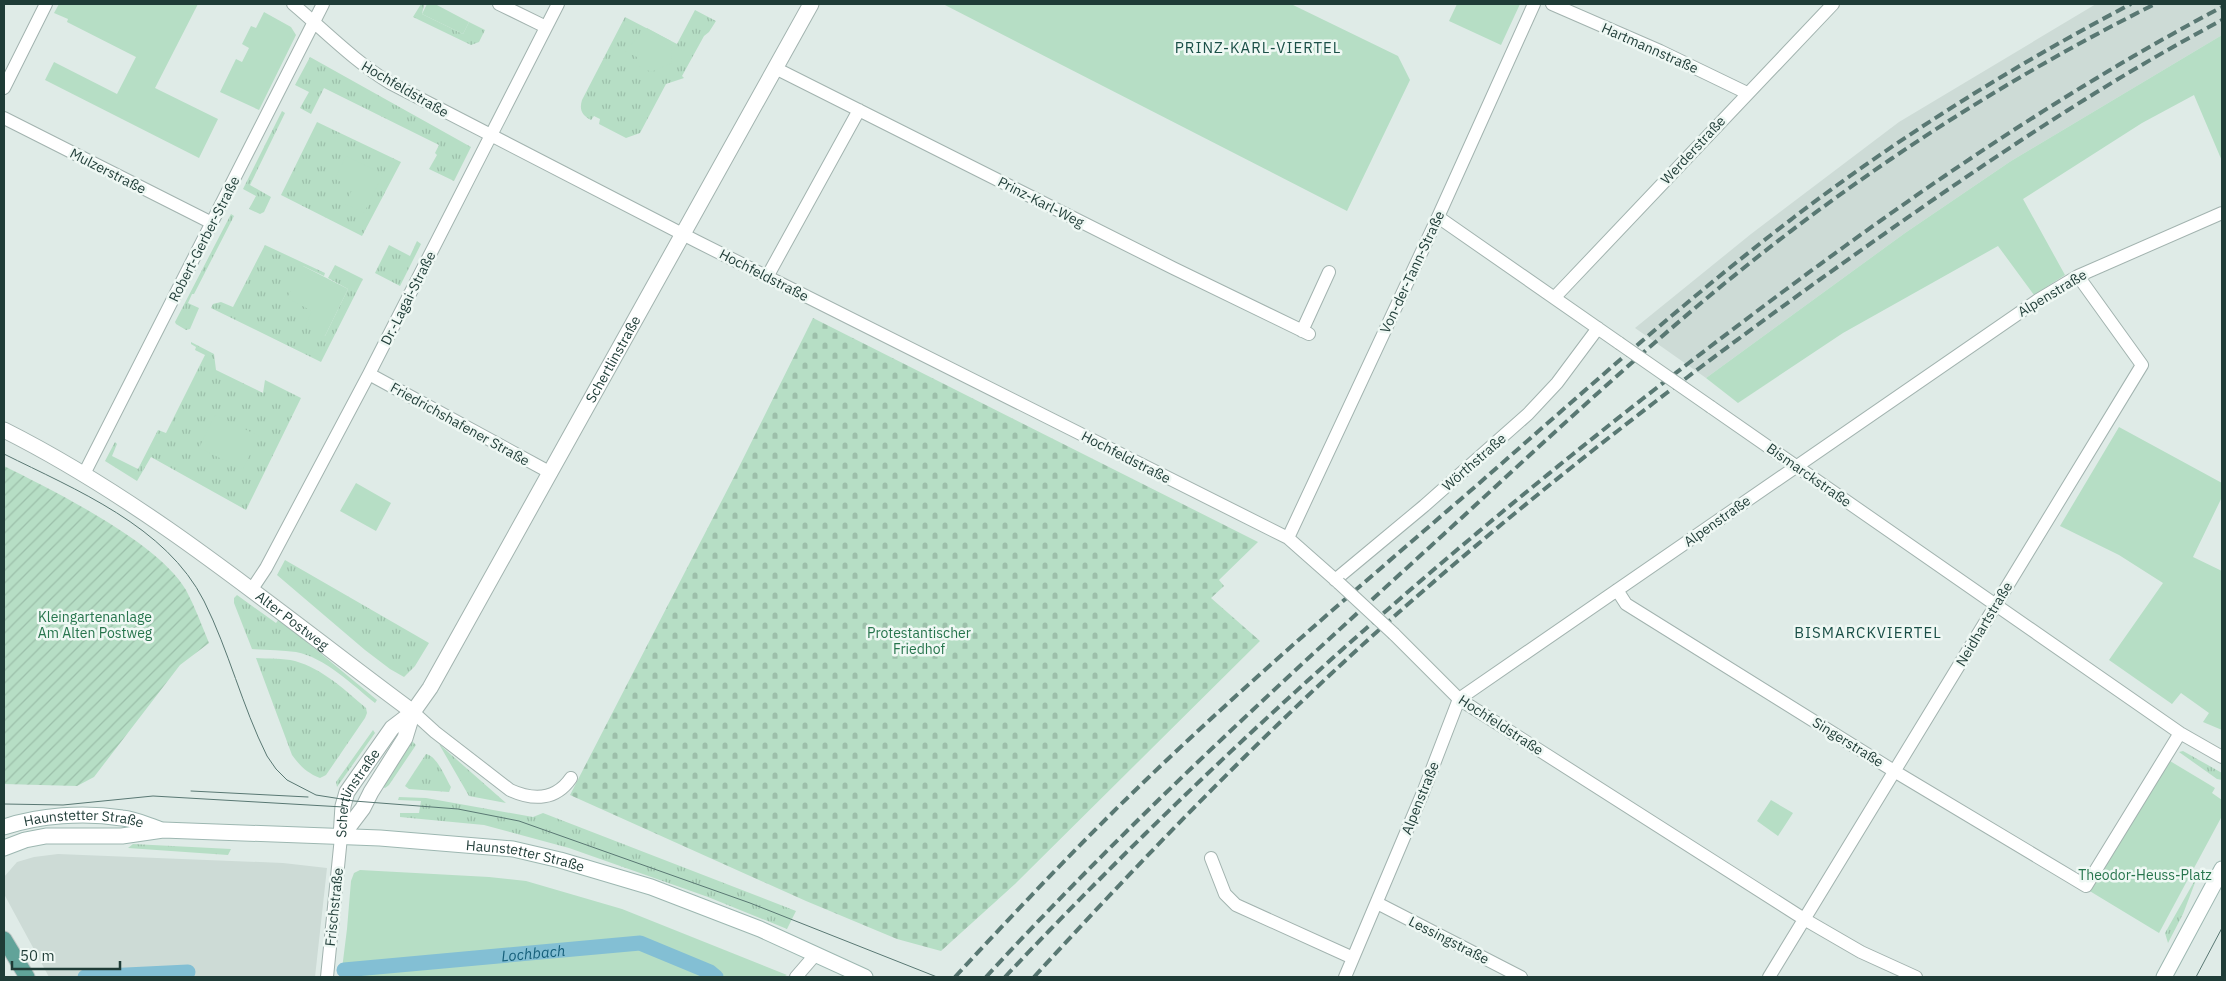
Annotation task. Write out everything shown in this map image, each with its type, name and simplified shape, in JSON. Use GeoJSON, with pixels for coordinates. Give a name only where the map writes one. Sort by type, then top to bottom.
{"type":"FeatureCollection","features":[{"type":"Feature","properties":{"kind":"main road"},"geometry":{"type":"LineString","coordinates":[[4,939],[27,977]]}},
{"type":"Feature","properties":{"kind":"street"},"geometry":{"type":"LineString","coordinates":[[4,88],[46,4]]}},
{"type":"Feature","properties":{"kind":"street","name":"Hochfeldstraße"},"geometry":{"type":"LineString","coordinates":[[293,4],[365,68],[390,83],[684,235],[1288,538],[1394,634],[1459,698],[1804,919],[1861,952],[1916,977]]}},
{"type":"Feature","properties":{"kind":"street","name":"Robert-Gerber-Straße"},"geometry":{"type":"LineString","coordinates":[[84,474],[323,4]]}},
{"type":"Feature","properties":{"kind":"street"},"geometry":{"type":"LineString","coordinates":[[500,4],[546,27]]}},
{"type":"Feature","properties":{"kind":"street","name":"Dr.-Lagai-Straße"},"geometry":{"type":"LineString","coordinates":[[252,589],[266,568],[369,374],[558,4]]}},
{"type":"Feature","properties":{"kind":"street","name":"Schertlinstraße"},"geometry":{"type":"LineString","coordinates":[[341,837],[343,806],[347,792],[392,728],[413,712],[430,688],[811,4]]}},
{"type":"Feature","properties":{"kind":"street","name":"Von-der-Tann-Straße"},"geometry":{"type":"LineString","coordinates":[[1288,538],[1438,217],[1534,4]]}},
{"type":"Feature","properties":{"kind":"street","name":"Hartmannstraße"},"geometry":{"type":"LineString","coordinates":[[1552,4],[1747,93]]}},
{"type":"Feature","properties":{"kind":"street","name":"Werderstraße"},"geometry":{"type":"LineString","coordinates":[[1554,298],[1833,4]]}},
{"type":"Feature","properties":{"kind":"street","name":"Prinz-Karl-Weg"},"geometry":{"type":"LineString","coordinates":[[775,68],[1173,268],[1306,332],[1329,272]]}},
{"type":"Feature","properties":{"kind":"street"},"geometry":{"type":"LineString","coordinates":[[767,277],[859,110]]}},
{"type":"Feature","properties":{"kind":"street","name":"Mulzerstraße"},"geometry":{"type":"LineString","coordinates":[[4,118],[212,223]]}},
{"type":"Feature","properties":{"kind":"street","name":"Alpenstraße"},"geometry":{"type":"LineString","coordinates":[[1345,977],[1459,698],[2038,300],[2078,276],[2222,213]]}},
{"type":"Feature","properties":{"kind":"street","name":"Bismarckstraße"},"geometry":{"type":"LineString","coordinates":[[1438,217],[2180,733]]}},
{"type":"Feature","properties":{"kind":"street","name":"Neidhartstraße"},"geometry":{"type":"LineString","coordinates":[[1769,977],[2142,365],[2078,276]]}},
{"type":"Feature","properties":{"kind":"street","name":"Wörthstraße"},"geometry":{"type":"LineString","coordinates":[[1337,582],[1528,414],[1557,383],[1598,328]]}},
{"type":"Feature","properties":{"kind":"street","name":"Friedrichshafener Straße"},"geometry":{"type":"LineString","coordinates":[[369,374],[551,473]]}},
{"type":"Feature","properties":{"kind":"street","name":"Alter Postweg"},"geometry":{"type":"LineString","coordinates":[[4,430],[84,474],[252,589],[413,712],[435,732],[510,790],[524,796],[545,796],[559,793],[571,778]]}},
{"type":"Feature","properties":{"kind":"street","name":"Singerstraße"},"geometry":{"type":"LineString","coordinates":[[1617,590],[1626,604],[1894,771],[2086,886],[2180,733]]}},
{"type":"Feature","properties":{"kind":"street","name":"Schertlinstraße"},"geometry":{"type":"LineString","coordinates":[[341,837],[364,808],[371,792],[405,738],[413,712]]}},
{"type":"Feature","properties":{"kind":"street"},"geometry":{"type":"LineString","coordinates":[[2180,733],[2222,758]]}},
{"type":"Feature","properties":{"kind":"street","name":"Haunstetter Straße"},"geometry":{"type":"LineString","coordinates":[[4,827],[49,818],[89,816],[123,818],[163,830]]}},
{"type":"Feature","properties":{"kind":"street","name":"Haunstetter Straße"},"geometry":{"type":"LineString","coordinates":[[4,848],[24,840],[46,836],[122,836],[163,830],[341,837],[497,847],[546,856],[651,887],[760,930],[865,977]]}},
{"type":"Feature","properties":{"kind":"street","name":"Frischstraße"},"geometry":{"type":"LineString","coordinates":[[327,977],[341,837]]}},
{"type":"Feature","properties":{"kind":"street"},"geometry":{"type":"LineString","coordinates":[[1211,858],[1225,894],[1236,905],[1353,958]]}},
{"type":"Feature","properties":{"kind":"street"},"geometry":{"type":"LineString","coordinates":[[2164,977],[2222,870]]}},
{"type":"Feature","properties":{"kind":"street","name":"Lessingstraße"},"geometry":{"type":"LineString","coordinates":[[1377,902],[1521,977]]}},
{"type":"Feature","properties":{"kind":"street"},"geometry":{"type":"LineString","coordinates":[[796,977],[815,955]]}},
{"type":"Feature","properties":{"kind":"shaded area"},"geometry":{"type":"Polygon","coordinates":[[[2096,4],[2222,4],[2222,35],[2011,161],[1905,233],[1706,378],[1635,328],[1751,234],[1899,122],[2096,4]]]}},
{"type":"Feature","properties":{"kind":"shaded area"},"geometry":{"type":"Polygon","coordinates":[[[58,854],[283,863],[327,868],[315,977],[49,977],[4,894],[4,877],[17,862],[34,857],[58,854]]]}},
{"type":"Feature","properties":{"kind":"green space"},"geometry":{"type":"Polygon","coordinates":[[[59,4],[198,4],[155,88],[218,119],[199,158],[45,80],[54,62],[117,94],[136,57],[67,22],[68,19],[54,13],[59,4]]]}},
{"type":"Feature","properties":{"kind":"green space"},"geometry":{"type":"Polygon","coordinates":[[[421,4],[424,5],[422,14],[463,34],[469,22],[485,30],[479,42],[471,45],[413,17],[421,4]]]}},
{"type":"Feature","properties":{"kind":"green space"},"geometry":{"type":"Polygon","coordinates":[[[427,4],[435,4],[469,22],[463,34],[422,14],[427,4]]]}},
{"type":"Feature","properties":{"kind":"green space"},"geometry":{"type":"Polygon","coordinates":[[[943,4],[1291,4],[1398,56],[1410,80],[1347,211],[943,4]]]}},
{"type":"Feature","properties":{"kind":"green space"},"geometry":{"type":"Polygon","coordinates":[[[1457,4],[1520,4],[1501,45],[1449,21],[1457,4]]]}},
{"type":"Feature","properties":{"kind":"green space"},"geometry":{"type":"Polygon","coordinates":[[[695,10],[716,21],[704,36],[682,76],[684,78],[666,84],[640,133],[626,138],[599,124],[600,119],[594,116],[591,120],[583,114],[581,109],[582,100],[625,17],[677,44],[695,10]]]}},
{"type":"Feature","properties":{"kind":"green space"},"geometry":{"type":"Polygon","coordinates":[[[264,12],[291,27],[296,35],[259,110],[220,92],[236,59],[242,62],[249,48],[242,44],[251,26],[256,28],[264,12]]]}},
{"type":"Feature","properties":{"kind":"green space"},"geometry":{"type":"Polygon","coordinates":[[[647,28],[671,41],[672,63],[651,72],[639,66],[637,57],[625,51],[647,28]]]}},
{"type":"Feature","properties":{"kind":"green space"},"geometry":{"type":"Polygon","coordinates":[[[2222,35],[2222,161],[2194,95],[2142,123],[2023,199],[2065,275],[2034,295],[1998,246],[1843,333],[1738,403],[1706,378],[1905,233],[2011,161],[2222,35]]]}},
{"type":"Feature","properties":{"kind":"green space"},"geometry":{"type":"Polygon","coordinates":[[[310,57],[471,147],[454,181],[429,169],[437,155],[435,153],[439,145],[324,88],[311,114],[300,108],[309,92],[295,85],[310,57]]]}},
{"type":"Feature","properties":{"kind":"green space"},"geometry":{"type":"Polygon","coordinates":[[[282,111],[285,113],[250,185],[271,197],[264,212],[260,214],[249,209],[256,196],[243,189],[282,111]]]}},
{"type":"Feature","properties":{"kind":"green space"},"geometry":{"type":"Polygon","coordinates":[[[317,122],[401,162],[362,236],[281,195],[317,122]]]}},
{"type":"Feature","properties":{"kind":"green space"},"geometry":{"type":"Polygon","coordinates":[[[346,156],[383,174],[364,213],[345,204],[353,188],[335,179],[346,156]]]}},
{"type":"Feature","properties":{"kind":"green space"},"geometry":{"type":"Polygon","coordinates":[[[231,214],[234,216],[188,303],[199,308],[190,329],[186,330],[175,322],[231,214]]]}},
{"type":"Feature","properties":{"kind":"green space"},"geometry":{"type":"Polygon","coordinates":[[[417,241],[421,244],[400,286],[375,273],[389,245],[410,256],[417,241]]]}},
{"type":"Feature","properties":{"kind":"green space"},"geometry":{"type":"Polygon","coordinates":[[[265,245],[325,273],[324,276],[303,266],[312,311],[325,336],[348,289],[328,278],[335,265],[363,279],[321,362],[211,308],[213,304],[221,302],[233,307],[265,245]]]}},
{"type":"Feature","properties":{"kind":"green space"},"geometry":{"type":"Polygon","coordinates":[[[303,266],[348,289],[325,336],[305,326],[312,311],[287,298],[303,266]]]}},
{"type":"Feature","properties":{"kind":"green space","name":"Protestantischer Friedhof"},"geometry":{"type":"Polygon","coordinates":[[[813,318],[1258,542],[1219,580],[1224,586],[1211,598],[1260,641],[1015,884],[941,951],[897,939],[806,901],[570,795],[735,475],[813,318]]]}},
{"type":"Feature","properties":{"kind":"green space"},"geometry":{"type":"Polygon","coordinates":[[[191,342],[214,354],[216,370],[263,393],[265,380],[301,398],[246,510],[151,457],[137,481],[105,461],[115,442],[117,444],[112,456],[138,469],[158,430],[166,433],[205,355],[195,350],[196,347],[191,342]]]}},
{"type":"Feature","properties":{"kind":"green space"},"geometry":{"type":"Polygon","coordinates":[[[215,415],[259,436],[243,469],[199,448],[215,415]]]}},
{"type":"Feature","properties":{"kind":"green space"},"geometry":{"type":"Polygon","coordinates":[[[2119,427],[2222,483],[2222,497],[2193,557],[2222,571],[2222,730],[2203,722],[2209,713],[2181,693],[2172,704],[2109,660],[2163,583],[2119,555],[2060,526],[2119,427]]]}},
{"type":"Feature","properties":{"kind":"green space","name":"Kleingartenanlage Am Alten Postweg"},"geometry":{"type":"Polygon","coordinates":[[[4,466],[103,519],[153,554],[172,572],[186,590],[209,643],[180,665],[94,777],[77,786],[4,784],[4,466]]]}},
{"type":"Feature","properties":{"kind":"green space"},"geometry":{"type":"Polygon","coordinates":[[[356,483],[391,503],[376,531],[340,511],[356,483]]]}},
{"type":"Feature","properties":{"kind":"green space"},"geometry":{"type":"Polygon","coordinates":[[[285,560],[429,643],[415,666],[404,677],[365,650],[277,575],[285,560]]]}},
{"type":"Feature","properties":{"kind":"green space"},"geometry":{"type":"Polygon","coordinates":[[[237,595],[276,623],[279,619],[377,700],[375,703],[338,673],[307,655],[291,651],[252,649],[234,603],[234,598],[237,595]]]}},
{"type":"Feature","properties":{"kind":"green space"},"geometry":{"type":"Polygon","coordinates":[[[256,658],[290,660],[315,669],[366,708],[365,718],[326,775],[320,778],[311,774],[292,755],[256,658]]]}},
{"type":"Feature","properties":{"kind":"green space"},"geometry":{"type":"Polygon","coordinates":[[[373,730],[375,733],[337,787],[336,782],[373,730]]]}},
{"type":"Feature","properties":{"kind":"green space"},"geometry":{"type":"Polygon","coordinates":[[[411,740],[416,745],[389,785],[385,788],[380,786],[411,740]]]}},
{"type":"Feature","properties":{"kind":"green space"},"geometry":{"type":"Polygon","coordinates":[[[439,744],[506,803],[469,796],[439,744]]]}},
{"type":"Feature","properties":{"kind":"green space"},"geometry":{"type":"Polygon","coordinates":[[[2183,751],[2222,773],[2222,780],[2217,779],[2179,752],[2183,751]]]}},
{"type":"Feature","properties":{"kind":"green space"},"geometry":{"type":"Polygon","coordinates":[[[426,754],[434,759],[440,768],[451,787],[449,792],[409,789],[405,786],[426,754]]]}},
{"type":"Feature","properties":{"kind":"green space","name":"Theodor-Heuss-Platz"},"geometry":{"type":"Polygon","coordinates":[[[2170,761],[2215,788],[2212,793],[2222,800],[2222,816],[2159,933],[2088,890],[2170,761]]]}},
{"type":"Feature","properties":{"kind":"green space"},"geometry":{"type":"Polygon","coordinates":[[[399,797],[426,798],[533,817],[543,813],[796,911],[787,929],[708,897],[569,848],[484,825],[400,817],[400,813],[419,813],[421,801],[398,800],[399,797]]]}},
{"type":"Feature","properties":{"kind":"green space"},"geometry":{"type":"Polygon","coordinates":[[[1771,800],[1793,813],[1778,836],[1757,821],[1771,800]]]}},
{"type":"Feature","properties":{"kind":"green space"},"geometry":{"type":"Polygon","coordinates":[[[133,844],[231,849],[228,855],[128,848],[133,844]]]}},
{"type":"Feature","properties":{"kind":"green space"},"geometry":{"type":"Polygon","coordinates":[[[360,870],[489,877],[526,881],[622,909],[787,975],[783,977],[341,977],[351,881],[354,873],[360,870]]]}},
{"type":"Feature","properties":{"kind":"green space"},"geometry":{"type":"Polygon","coordinates":[[[2195,880],[2183,914],[2168,943],[2165,933],[2195,880]]]}},
{"type":"Feature","properties":{"kind":"waterway","name":"Lochbach"},"geometry":{"type":"LineString","coordinates":[[344,970],[640,943],[710,972],[716,977]]}},
{"type":"Feature","properties":{"kind":"waterway","name":"Lochbach"},"geometry":{"type":"LineString","coordinates":[[85,977],[188,972]]}},
{"type":"Feature","properties":{"kind":"tram line"},"geometry":{"type":"LineString","coordinates":[[4,454],[117,513],[167,551],[187,575],[204,601],[258,737],[267,756],[287,780],[316,795],[354,801],[458,809],[519,821],[750,903],[937,977]]}},
{"type":"Feature","properties":{"kind":"tram line"},"geometry":{"type":"LineString","coordinates":[[191,791],[308,797]]}},
{"type":"Feature","properties":{"kind":"tram line"},"geometry":{"type":"LineString","coordinates":[[4,804],[63,805],[153,796],[343,807]]}},
{"type":"Feature","properties":{"kind":"tram line"},"geometry":{"type":"LineString","coordinates":[[2196,977],[2222,928]]}},
{"type":"Feature","properties":{"kind":"railway"},"geometry":{"type":"LineString","coordinates":[[955,977],[1098,827],[1228,703],[1672,316],[1793,218],[1915,131],[2043,52],[2131,4]]}},
{"type":"Feature","properties":{"kind":"railway"},"geometry":{"type":"LineString","coordinates":[[986,977],[1097,861],[1210,750],[1571,417],[1701,303],[1808,218],[1919,140],[2035,68],[2155,4]]}},
{"type":"Feature","properties":{"kind":"railway"},"geometry":{"type":"LineString","coordinates":[[1005,977],[1168,812],[1337,654],[1513,503],[1603,430],[1757,311],[1951,172],[2084,86],[2222,7]]}},
{"type":"Feature","properties":{"kind":"railway"},"geometry":{"type":"LineString","coordinates":[[1034,977],[1156,847],[1240,761],[1326,678],[1423,591],[1532,499],[1700,367],[1914,213],[2065,112],[2169,49],[2222,20]]}},
{"type":"Feature","properties":{"kind":"district","name":"PRINZ-KARL-VIERTEL"},"geometry":{"type":"Point","coordinates":[1258,47]}},
{"type":"Feature","properties":{"kind":"district","name":"BISMARCKVIERTEL"},"geometry":{"type":"Point","coordinates":[1868,632]}}]}
